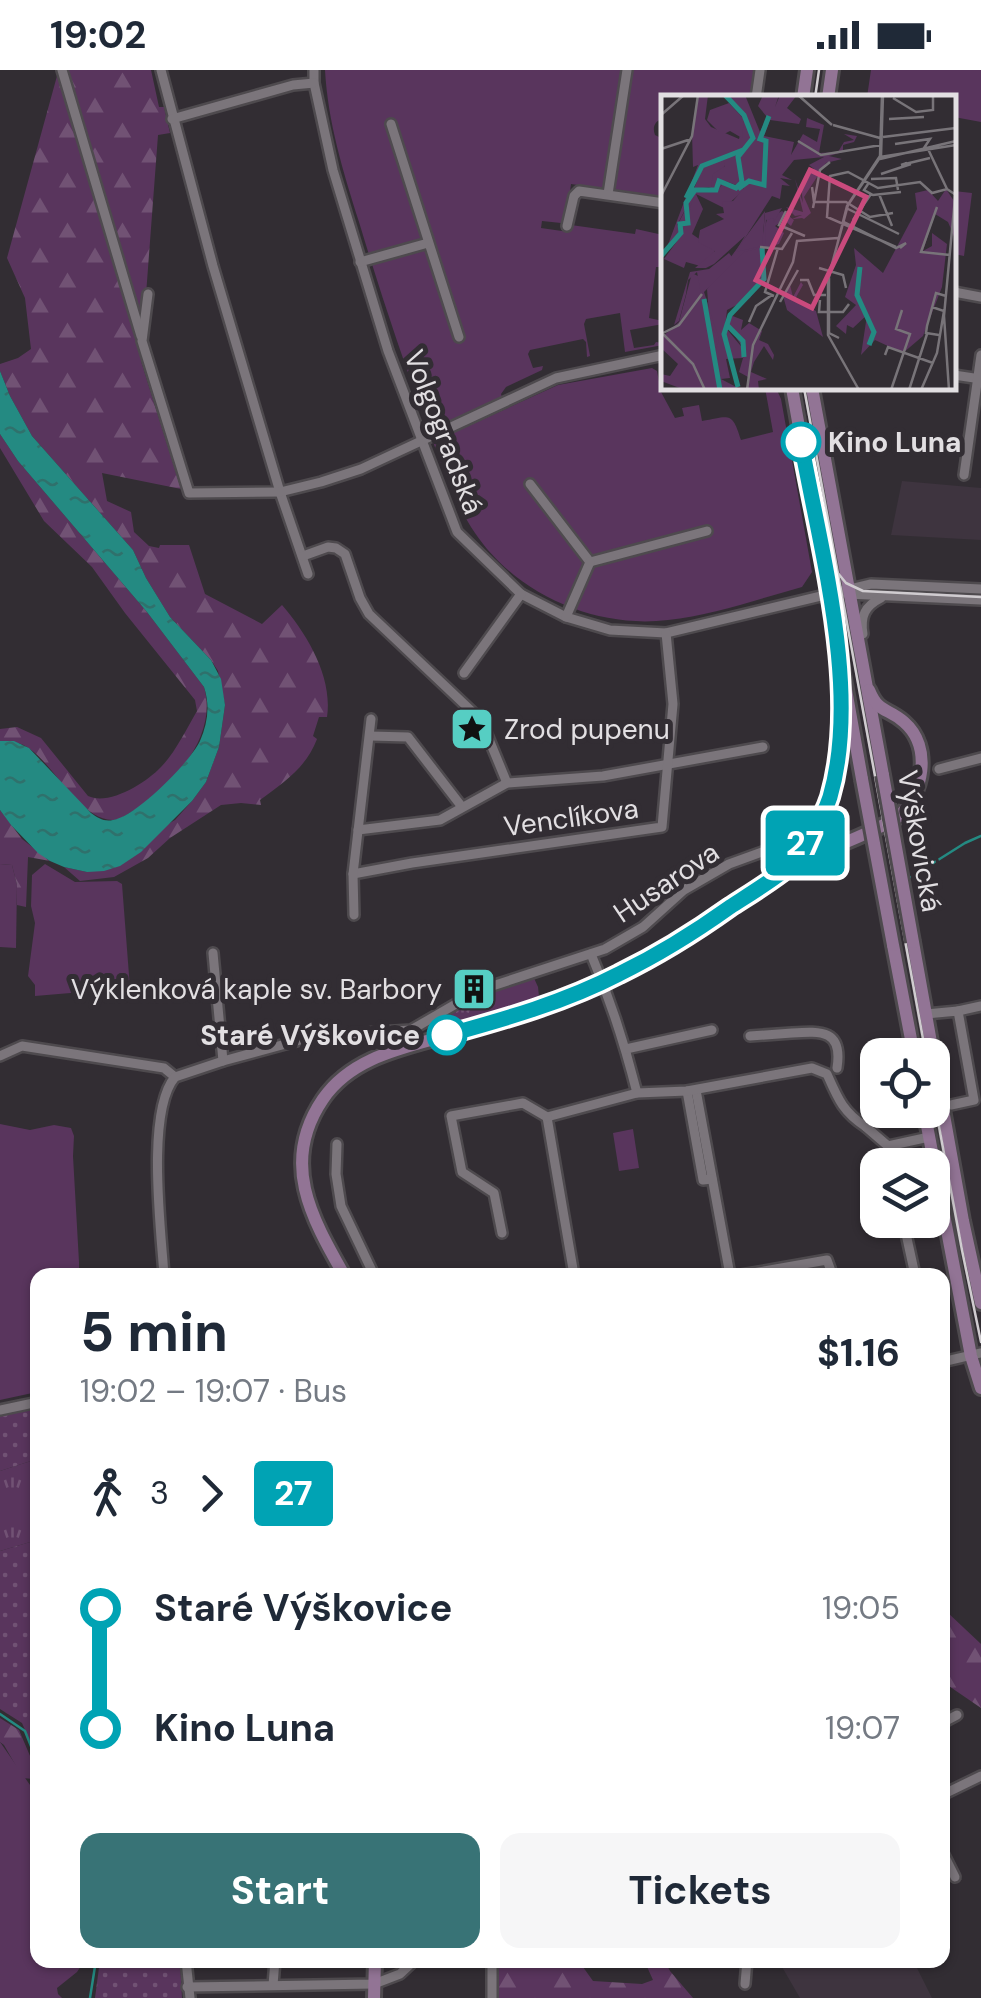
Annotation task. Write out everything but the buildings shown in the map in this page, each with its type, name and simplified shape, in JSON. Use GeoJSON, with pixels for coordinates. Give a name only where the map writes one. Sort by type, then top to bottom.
{"type":"FeatureCollection","features":[{"type":"Feature","properties":{"kind":"street"},"geometry":{"type":"LineString","coordinates":[[62,70],[189,493],[280,492],[321,482],[361,469],[556,378],[661,357]]}},
{"type":"Feature","properties":{"kind":"street"},"geometry":{"type":"LineString","coordinates":[[161,70],[213,266],[308,574]]}},
{"type":"Feature","properties":{"kind":"street","name":"Volgogradská"},"geometry":{"type":"LineString","coordinates":[[314,70],[332,170],[420,440],[458,532],[521,594],[566,617],[610,630],[666,633],[850,591]]}},
{"type":"Feature","properties":{"kind":"street"},"geometry":{"type":"LineString","coordinates":[[608,194],[627,70]]}},
{"type":"Feature","properties":{"kind":"street"},"geometry":{"type":"LineString","coordinates":[[756,95],[760,70]]}},
{"type":"Feature","properties":{"kind":"street"},"geometry":{"type":"LineString","coordinates":[[803,95],[807,70]]}},
{"type":"Feature","properties":{"kind":"street"},"geometry":{"type":"LineString","coordinates":[[828,95],[832,70]]}},
{"type":"Feature","properties":{"kind":"street"},"geometry":{"type":"LineString","coordinates":[[172,119],[314,83]]}},
{"type":"Feature","properties":{"kind":"street","name":"Volgogradská"},"geometry":{"type":"LineString","coordinates":[[391,124],[459,336]]}},
{"type":"Feature","properties":{"kind":"street"},"geometry":{"type":"LineString","coordinates":[[567,226],[576,193],[584,190],[661,203]]}},
{"type":"Feature","properties":{"kind":"street"},"geometry":{"type":"LineString","coordinates":[[360,262],[428,243]]}},
{"type":"Feature","properties":{"kind":"street"},"geometry":{"type":"LineString","coordinates":[[956,292],[981,297]]}},
{"type":"Feature","properties":{"kind":"street"},"geometry":{"type":"LineString","coordinates":[[142,341],[148,294]]}},
{"type":"Feature","properties":{"kind":"street"},"geometry":{"type":"LineString","coordinates":[[964,475],[981,355]]}},
{"type":"Feature","properties":{"kind":"street","name":"Výškovická"},"geometry":{"type":"LineString","coordinates":[[792,390],[911,1038]]}},
{"type":"Feature","properties":{"kind":"street","name":"Výškovická"},"geometry":{"type":"LineString","coordinates":[[812,390],[981,1304]]}},
{"type":"Feature","properties":{"kind":"street"},"geometry":{"type":"LineString","coordinates":[[530,484],[590,562]]}},
{"type":"Feature","properties":{"kind":"street"},"geometry":{"type":"LineString","coordinates":[[590,562],[707,531]]}},
{"type":"Feature","properties":{"kind":"street"},"geometry":{"type":"LineString","coordinates":[[303,556],[328,547],[345,554],[369,614],[481,720],[507,783]]}},
{"type":"Feature","properties":{"kind":"street"},"geometry":{"type":"LineString","coordinates":[[566,617],[590,562]]}},
{"type":"Feature","properties":{"kind":"street"},"geometry":{"type":"LineString","coordinates":[[846,570],[856,580],[874,584],[981,590]]}},
{"type":"Feature","properties":{"kind":"street"},"geometry":{"type":"LineString","coordinates":[[850,591],[874,584]]}},
{"type":"Feature","properties":{"kind":"street"},"geometry":{"type":"LineString","coordinates":[[850,591],[981,600]]}},
{"type":"Feature","properties":{"kind":"street"},"geometry":{"type":"LineString","coordinates":[[464,673],[521,594]]}},
{"type":"Feature","properties":{"kind":"street"},"geometry":{"type":"LineString","coordinates":[[860,646],[864,612],[878,599],[890,596]]}},
{"type":"Feature","properties":{"kind":"street","name":"Venclíkova"},"geometry":{"type":"LineString","coordinates":[[352,874],[662,827],[673,704],[666,633]]}},
{"type":"Feature","properties":{"kind":"street"},"geometry":{"type":"LineString","coordinates":[[784,870],[816,827],[830,795],[839,738],[840,660]]}},
{"type":"Feature","properties":{"kind":"street"},"geometry":{"type":"LineString","coordinates":[[340,1268],[312,1216],[302,1172],[306,1136],[330,1090],[352,1070],[378,1057],[603,982],[696,930],[784,870],[893,820],[913,800],[921,772],[917,744],[904,722],[875,703],[868,690]]}},
{"type":"Feature","properties":{"kind":"street"},"geometry":{"type":"LineString","coordinates":[[875,738],[876,719],[888,714]]}},
{"type":"Feature","properties":{"kind":"street"},"geometry":{"type":"LineString","coordinates":[[354,915],[352,874],[371,719]]}},
{"type":"Feature","properties":{"kind":"street"},"geometry":{"type":"LineString","coordinates":[[370,736],[408,737],[462,807]]}},
{"type":"Feature","properties":{"kind":"street"},"geometry":{"type":"LineString","coordinates":[[358,830],[440,820],[507,783],[603,776],[763,747]]}},
{"type":"Feature","properties":{"kind":"street"},"geometry":{"type":"LineString","coordinates":[[939,768],[981,758]]}},
{"type":"Feature","properties":{"kind":"street","name":"Husarova"},"geometry":{"type":"LineString","coordinates":[[175,1077],[315,1036],[410,1030],[480,990],[605,949],[643,927],[684,890],[729,864],[786,843]]}},
{"type":"Feature","properties":{"kind":"street"},"geometry":{"type":"LineString","coordinates":[[213,954],[223,1061]]}},
{"type":"Feature","properties":{"kind":"street"},"geometry":{"type":"LineString","coordinates":[[591,954],[626,1049],[637,1093]]}},
{"type":"Feature","properties":{"kind":"street"},"geometry":{"type":"LineString","coordinates":[[926,1014],[981,1006]]}},
{"type":"Feature","properties":{"kind":"street"},"geometry":{"type":"LineString","coordinates":[[951,1105],[974,1100],[958,1011]]}},
{"type":"Feature","properties":{"kind":"street"},"geometry":{"type":"LineString","coordinates":[[626,1049],[712,1030]]}},
{"type":"Feature","properties":{"kind":"street"},"geometry":{"type":"LineString","coordinates":[[750,1036],[820,1032],[829,1035],[838,1050],[837,1068]]}},
{"type":"Feature","properties":{"kind":"street"},"geometry":{"type":"LineString","coordinates":[[0,1056],[22,1046],[164,1068],[175,1077],[165,1096],[159,1128],[164,1268]]}},
{"type":"Feature","properties":{"kind":"street"},"geometry":{"type":"LineString","coordinates":[[502,1233],[494,1193],[462,1172],[451,1116],[523,1104],[546,1117],[637,1093],[692,1090],[812,1068],[827,1074],[836,1096],[860,1123]]}},
{"type":"Feature","properties":{"kind":"street"},"geometry":{"type":"LineString","coordinates":[[692,1090],[729,1268]]}},
{"type":"Feature","properties":{"kind":"street"},"geometry":{"type":"LineString","coordinates":[[546,1117],[573,1268]]}},
{"type":"Feature","properties":{"kind":"street"},"geometry":{"type":"LineString","coordinates":[[867,1128],[888,1146],[930,1138]]}},
{"type":"Feature","properties":{"kind":"street"},"geometry":{"type":"LineString","coordinates":[[928,1128],[981,1388]]}},
{"type":"Feature","properties":{"kind":"street"},"geometry":{"type":"LineString","coordinates":[[337,1144],[336,1174],[342,1206],[368,1268]]}},
{"type":"Feature","properties":{"kind":"street"},"geometry":{"type":"LineString","coordinates":[[907,1238],[913,1268]]}},
{"type":"Feature","properties":{"kind":"street"},"geometry":{"type":"LineString","coordinates":[[781,1268],[827,1260],[830,1268]]}},
{"type":"Feature","properties":{"kind":"street"},"geometry":{"type":"LineString","coordinates":[[950,1360],[976,1355]]}},
{"type":"Feature","properties":{"kind":"street"},"geometry":{"type":"LineString","coordinates":[[0,1410],[30,1404]]}},
{"type":"Feature","properties":{"kind":"street"},"geometry":{"type":"LineString","coordinates":[[950,1718],[957,1715]]}},
{"type":"Feature","properties":{"kind":"street"},"geometry":{"type":"LineString","coordinates":[[950,1791],[981,1776]]}},
{"type":"Feature","properties":{"kind":"street"},"geometry":{"type":"LineString","coordinates":[[950,1867],[955,1877]]}},
{"type":"Feature","properties":{"kind":"street"},"geometry":{"type":"LineString","coordinates":[[273,1985],[274,1968]]}},
{"type":"Feature","properties":{"kind":"street"},"geometry":{"type":"LineString","coordinates":[[189,1992],[273,1985],[374,1991],[406,1968]]}},
{"type":"Feature","properties":{"kind":"street"},"geometry":{"type":"LineString","coordinates":[[492,1968],[492,1998]]}},
{"type":"Feature","properties":{"kind":"street"},"geometry":{"type":"LineString","coordinates":[[746,1984],[747,1968]]}},
{"type":"Feature","properties":{"kind":"shaded area"},"geometry":{"type":"Polygon","coordinates":[[[902,481],[981,488],[981,540],[891,535],[902,481]]]}},
{"type":"Feature","properties":{"kind":"shaded area"},"geometry":{"type":"Polygon","coordinates":[[[783,1968],[917,1968],[932,1998],[800,1998],[783,1968]]]}},
{"type":"Feature","properties":{"kind":"green space"},"geometry":{"type":"Polygon","coordinates":[[[61,70],[151,70],[159,107],[164,107],[170,133],[158,135],[141,361],[181,489],[102,473],[107,501],[131,512],[134,532],[149,546],[189,545],[205,594],[262,624],[282,605],[316,657],[328,702],[327,717],[319,717],[313,736],[317,739],[307,758],[260,800],[261,805],[221,805],[170,838],[148,858],[114,877],[80,881],[64,867],[87,872],[175,820],[192,801],[206,782],[219,747],[225,705],[218,671],[211,660],[170,617],[133,550],[32,436],[0,371],[0,364],[31,349],[25,298],[7,258],[61,70]]]}},
{"type":"Feature","properties":{"kind":"green space"},"geometry":{"type":"Polygon","coordinates":[[[325,70],[756,70],[752,95],[661,95],[661,120],[654,129],[661,138],[661,198],[571,184],[566,221],[542,221],[541,228],[569,232],[571,225],[661,235],[661,267],[656,267],[649,318],[661,321],[661,324],[630,330],[634,348],[656,342],[661,345],[625,352],[620,313],[586,319],[590,356],[587,357],[583,339],[530,350],[533,368],[543,366],[542,370],[506,387],[502,397],[434,429],[428,429],[383,300],[347,184],[325,70]]]}},
{"type":"Feature","properties":{"kind":"green space"},"geometry":{"type":"Polygon","coordinates":[[[871,70],[981,70],[981,122],[956,117],[956,95],[867,95],[871,70]]]}},
{"type":"Feature","properties":{"kind":"green space"},"geometry":{"type":"Polygon","coordinates":[[[956,191],[972,193],[964,256],[956,254],[956,191]]]}},
{"type":"Feature","properties":{"kind":"green space"},"geometry":{"type":"Polygon","coordinates":[[[652,368],[657,371],[661,392],[675,418],[684,416],[682,408],[699,405],[702,421],[729,418],[741,440],[773,432],[765,390],[777,390],[812,572],[802,587],[719,611],[640,621],[586,613],[535,590],[512,574],[475,533],[433,442],[558,385],[652,368]]]}},
{"type":"Feature","properties":{"kind":"green space"},"geometry":{"type":"Polygon","coordinates":[[[0,434],[204,687],[207,707],[196,747],[153,797],[119,819],[106,819],[82,805],[30,749],[16,742],[0,741],[0,729],[17,727],[41,738],[88,796],[106,798],[137,786],[161,767],[197,711],[195,700],[92,567],[44,521],[0,448],[0,434]]]}},
{"type":"Feature","properties":{"kind":"green space"},"geometry":{"type":"Polygon","coordinates":[[[0,810],[22,839],[50,861],[28,857],[26,907],[17,905],[12,865],[0,864],[0,810]]]}},
{"type":"Feature","properties":{"kind":"green space"},"geometry":{"type":"Polygon","coordinates":[[[0,864],[12,865],[17,885],[16,948],[0,947],[0,864]]]}},
{"type":"Feature","properties":{"kind":"green space"},"geometry":{"type":"Polygon","coordinates":[[[45,864],[75,882],[122,884],[130,988],[35,996],[35,985],[28,976],[35,923],[32,875],[45,864]]]}},
{"type":"Feature","properties":{"kind":"green space"},"geometry":{"type":"Polygon","coordinates":[[[533,976],[539,997],[447,1025],[445,1017],[485,992],[533,976]]]}},
{"type":"Feature","properties":{"kind":"green space"},"geometry":{"type":"Polygon","coordinates":[[[0,1124],[30,1130],[54,1125],[71,1128],[79,1268],[30,1268],[30,1394],[0,1400],[0,1124]]]}},
{"type":"Feature","properties":{"kind":"green space"},"geometry":{"type":"Polygon","coordinates":[[[633,1129],[639,1168],[619,1171],[613,1133],[633,1129]]]}},
{"type":"Feature","properties":{"kind":"green space"},"geometry":{"type":"Polygon","coordinates":[[[30,1410],[30,1461],[0,1471],[0,1416],[30,1410]]]}},
{"type":"Feature","properties":{"kind":"green space"},"geometry":{"type":"Polygon","coordinates":[[[30,1461],[30,1542],[0,1551],[0,1471],[30,1461]]]}},
{"type":"Feature","properties":{"kind":"green space"},"geometry":{"type":"Polygon","coordinates":[[[30,1542],[30,1741],[22,1723],[0,1709],[0,1551],[30,1542]]]}},
{"type":"Feature","properties":{"kind":"green space"},"geometry":{"type":"Polygon","coordinates":[[[950,1615],[981,1644],[981,1708],[950,1687],[950,1615]]]}},
{"type":"Feature","properties":{"kind":"green space"},"geometry":{"type":"Polygon","coordinates":[[[0,1718],[19,1730],[30,1756],[30,1779],[23,1778],[0,1742],[0,1718]]]}},
{"type":"Feature","properties":{"kind":"green space"},"geometry":{"type":"Polygon","coordinates":[[[0,1742],[30,1785],[30,1968],[80,1968],[57,1988],[62,1998],[0,1998],[0,1742]]]}},
{"type":"Feature","properties":{"kind":"green space"},"geometry":{"type":"Polygon","coordinates":[[[99,1968],[180,1968],[182,1998],[95,1998],[99,1968]]]}},
{"type":"Feature","properties":{"kind":"green space"},"geometry":{"type":"Polygon","coordinates":[[[492,1968],[584,1968],[593,1981],[642,1984],[653,1980],[648,1968],[668,1968],[693,1998],[492,1998],[492,1968]]]}},
{"type":"Feature","properties":{"kind":"water"},"geometry":{"type":"Polygon","coordinates":[[[0,371],[32,436],[133,550],[170,617],[211,660],[221,679],[225,705],[219,747],[206,782],[141,852],[104,871],[87,872],[50,861],[11,825],[0,810],[0,741],[14,741],[29,748],[91,813],[113,820],[148,799],[194,750],[206,721],[206,694],[147,612],[18,461],[0,434],[0,371]]]}},
{"type":"Feature","properties":{"kind":"waterway"},"geometry":{"type":"LineString","coordinates":[[911,877],[981,836]]}},
{"type":"Feature","properties":{"kind":"waterway"},"geometry":{"type":"LineString","coordinates":[[0,1714],[25,1731],[30,1744]]}},
{"type":"Feature","properties":{"kind":"waterway"},"geometry":{"type":"LineString","coordinates":[[90,1998],[95,1968]]}},
{"type":"Feature","properties":{"kind":"tram line"},"geometry":{"type":"LineString","coordinates":[[815,95],[819,70]]}},
{"type":"Feature","properties":{"kind":"tram line"},"geometry":{"type":"LineString","coordinates":[[804,390],[923,1038]]}},
{"type":"Feature","properties":{"kind":"tram line"},"geometry":{"type":"LineString","coordinates":[[837,572],[846,583],[863,591],[981,597]]}},
{"type":"Feature","properties":{"kind":"tram line"},"geometry":{"type":"LineString","coordinates":[[939,1128],[981,1342]]}},
{"type":"Feature","properties":{"kind":"bus line","name":"27"},"geometry":{"type":"LineString","coordinates":[[447,1035],[569,996],[661,951],[784,870],[816,827],[830,795],[837,760],[840,660],[801,442]]}},
{"type":"Feature","properties":{"kind":"place","name":"Kino Luna"},"geometry":{"type":"Point","coordinates":[801,442]}},
{"type":"Feature","properties":{"kind":"place","name":"Zrod pupenu"},"geometry":{"type":"Point","coordinates":[472,729]}},
{"type":"Feature","properties":{"kind":"place","name":"Výklenková kaple sv. Barbory"},"geometry":{"type":"Point","coordinates":[474,989]}},
{"type":"Feature","properties":{"kind":"place","name":"Staré Výškovice"},"geometry":{"type":"Point","coordinates":[447,1035]}}]}
